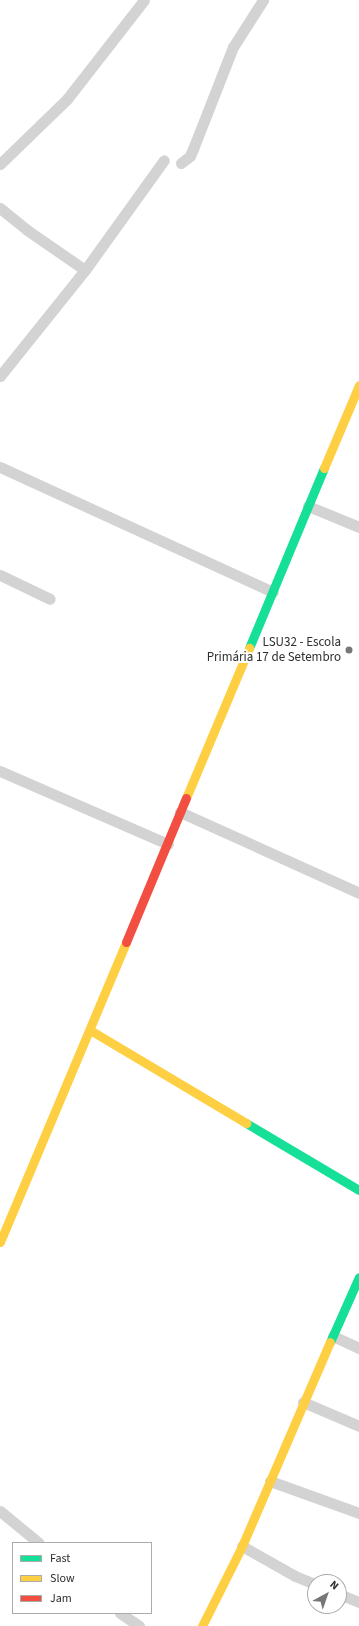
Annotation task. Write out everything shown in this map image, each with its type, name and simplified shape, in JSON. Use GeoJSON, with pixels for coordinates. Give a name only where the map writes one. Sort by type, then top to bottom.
{"type":"FeatureCollection","features":[{"type":"Feature","properties":{"kind":"main road"},"geometry":{"type":"LineString","coordinates":[[0,1242],[359,385]]}},
{"type":"Feature","properties":{"kind":"main road"},"geometry":{"type":"LineString","coordinates":[[90,1030],[359,1190]]}},
{"type":"Feature","properties":{"kind":"main road"},"geometry":{"type":"LineString","coordinates":[[204,1625],[242,1546],[303,1402],[359,1277]]}},
{"type":"Feature","properties":{"kind":"street"},"geometry":{"type":"LineString","coordinates":[[0,164],[67,99],[144,0]]}},
{"type":"Feature","properties":{"kind":"street"},"geometry":{"type":"LineString","coordinates":[[181,162],[190,156],[233,47],[263,0]]}},
{"type":"Feature","properties":{"kind":"street"},"geometry":{"type":"LineString","coordinates":[[0,376],[85,270],[164,160]]}},
{"type":"Feature","properties":{"kind":"street"},"geometry":{"type":"LineString","coordinates":[[0,208],[27,230],[85,270]]}},
{"type":"Feature","properties":{"kind":"street"},"geometry":{"type":"LineString","coordinates":[[0,467],[273,592]]}},
{"type":"Feature","properties":{"kind":"street"},"geometry":{"type":"LineString","coordinates":[[308,506],[359,527]]}},
{"type":"Feature","properties":{"kind":"street"},"geometry":{"type":"LineString","coordinates":[[0,575],[50,599]]}},
{"type":"Feature","properties":{"kind":"street"},"geometry":{"type":"LineString","coordinates":[[0,771],[168,844]]}},
{"type":"Feature","properties":{"kind":"street"},"geometry":{"type":"LineString","coordinates":[[180,812],[359,893]]}},
{"type":"Feature","properties":{"kind":"street"},"geometry":{"type":"LineString","coordinates":[[333,1336],[359,1348]]}},
{"type":"Feature","properties":{"kind":"street"},"geometry":{"type":"LineString","coordinates":[[303,1402],[359,1426]]}},
{"type":"Feature","properties":{"kind":"street"},"geometry":{"type":"LineString","coordinates":[[270,1481],[359,1513]]}},
{"type":"Feature","properties":{"kind":"street"},"geometry":{"type":"LineString","coordinates":[[0,1511],[38,1542]]}},
{"type":"Feature","properties":{"kind":"street"},"geometry":{"type":"LineString","coordinates":[[242,1546],[295,1576],[307,1581]]}},
{"type":"Feature","properties":{"kind":"street"},"geometry":{"type":"LineString","coordinates":[[347,1597],[359,1602]]}},
{"type":"Feature","properties":{"kind":"street"},"geometry":{"type":"LineString","coordinates":[[121,1614],[139,1626]]}},
{"type":"Feature","properties":{"kind":"traffic: fast"},"geometry":{"type":"LineString","coordinates":[[249,648],[324,468]]}},
{"type":"Feature","properties":{"kind":"traffic: fast"},"geometry":{"type":"LineString","coordinates":[[246,1123],[359,1190]]}},
{"type":"Feature","properties":{"kind":"traffic: fast"},"geometry":{"type":"LineString","coordinates":[[330,1342],[359,1277]]}},
{"type":"Feature","properties":{"kind":"traffic: slow"},"geometry":{"type":"LineString","coordinates":[[324,468],[359,385]]}},
{"type":"Feature","properties":{"kind":"traffic: slow"},"geometry":{"type":"LineString","coordinates":[[186,798],[249,648]]}},
{"type":"Feature","properties":{"kind":"traffic: slow"},"geometry":{"type":"LineString","coordinates":[[0,1242],[126,942]]}},
{"type":"Feature","properties":{"kind":"traffic: slow"},"geometry":{"type":"LineString","coordinates":[[90,1030],[246,1123]]}},
{"type":"Feature","properties":{"kind":"traffic: slow"},"geometry":{"type":"LineString","coordinates":[[202,1626],[242,1546],[330,1342]]}},
{"type":"Feature","properties":{"kind":"traffic: jam"},"geometry":{"type":"LineString","coordinates":[[126,942],[186,798]]}},
{"type":"Feature","properties":{"kind":"place","name":"LSU32 - Escola Primária 17 de Setembro"},"geometry":{"type":"Point","coordinates":[349,650]}}]}
